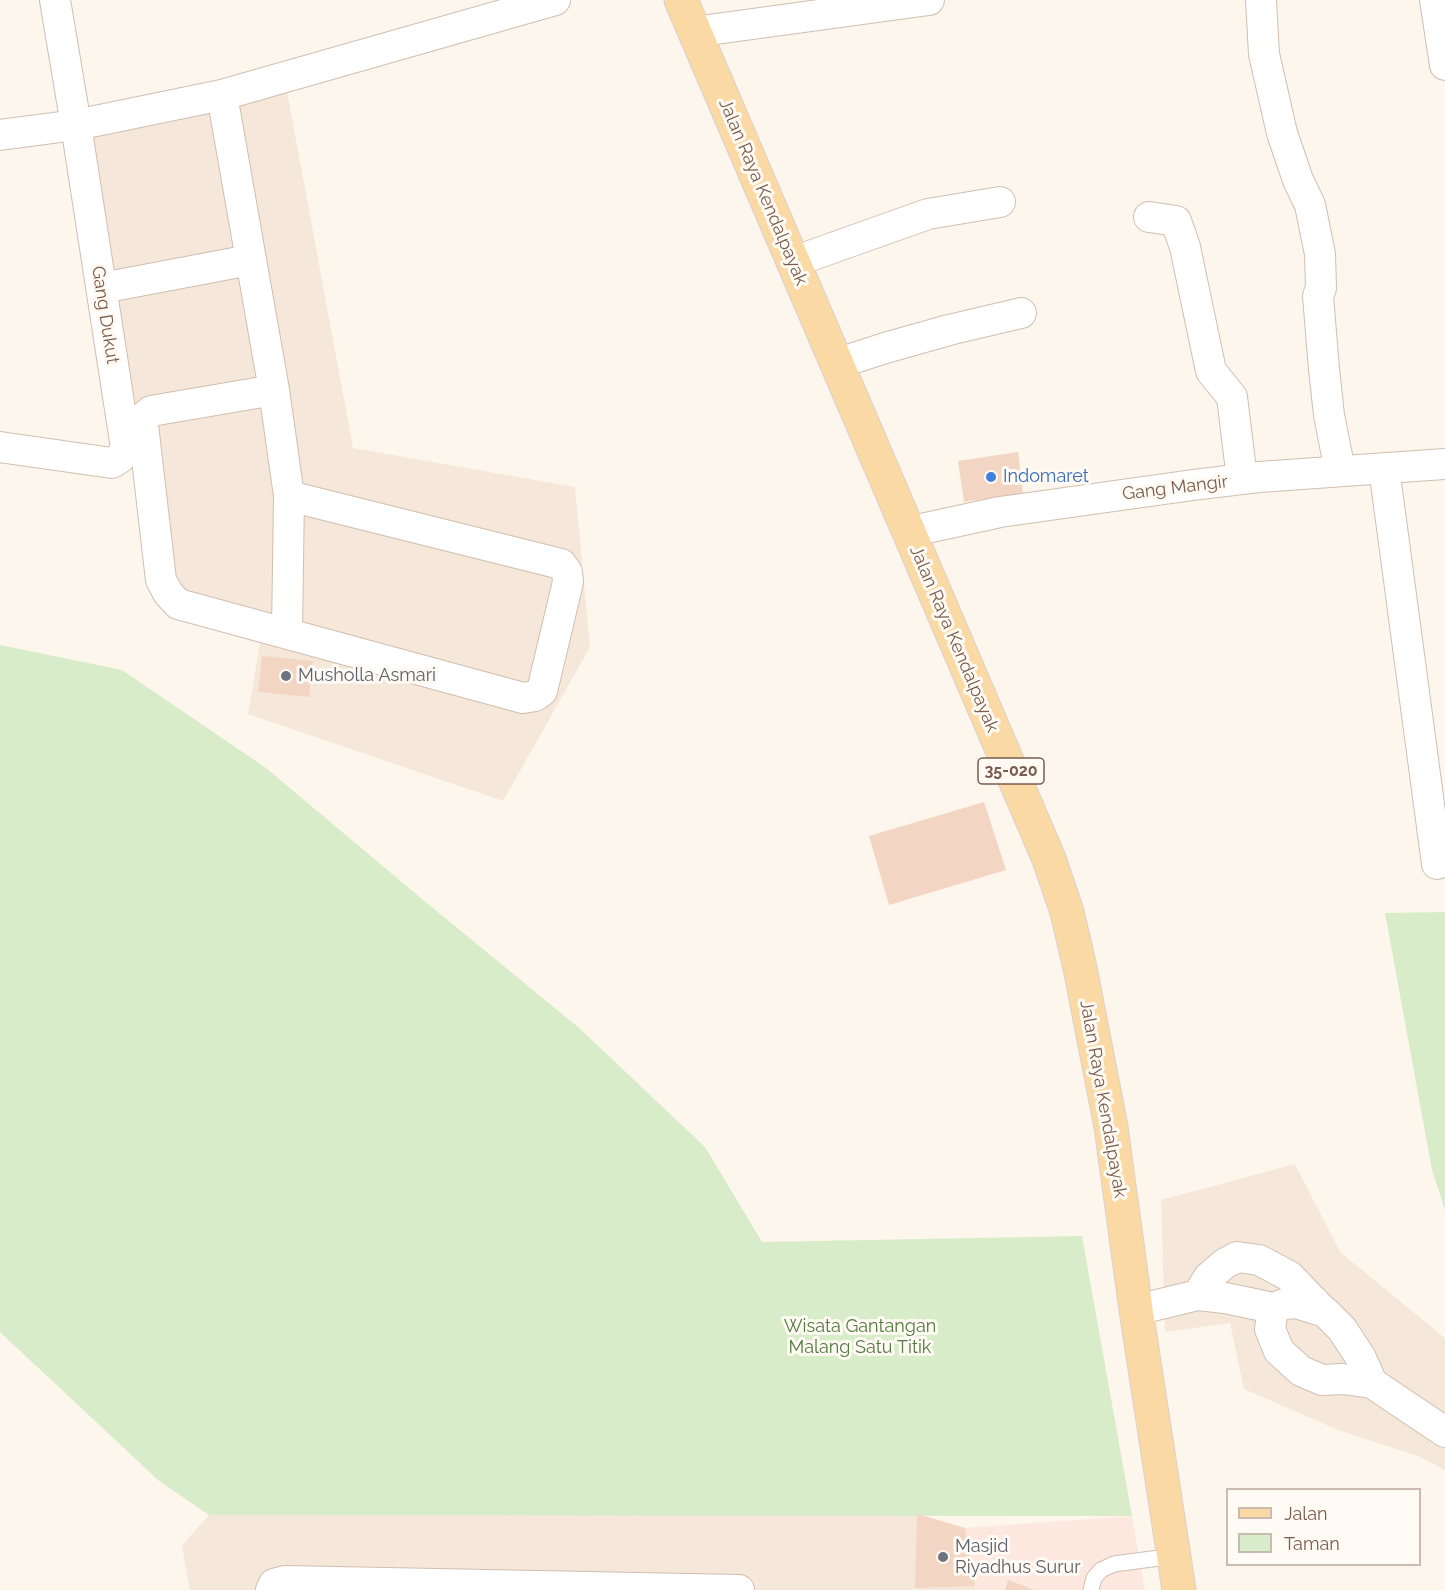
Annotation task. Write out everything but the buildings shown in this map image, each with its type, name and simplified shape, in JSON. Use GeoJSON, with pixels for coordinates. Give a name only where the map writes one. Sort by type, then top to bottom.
{"type":"FeatureCollection","features":[{"type":"Feature","properties":{"kind":"main road","name":"Jalan Raya Kendalpayak"},"geometry":{"type":"LineString","coordinates":[[681,0],[1049,859],[1067,912],[1111,1127],[1136,1310],[1179,1590]]}},
{"type":"Feature","properties":{"kind":"street"},"geometry":{"type":"LineString","coordinates":[[55,0],[76,124]]}},
{"type":"Feature","properties":{"kind":"street"},"geometry":{"type":"LineString","coordinates":[[0,135],[76,124],[222,95],[555,0]]}},
{"type":"Feature","properties":{"kind":"street"},"geometry":{"type":"LineString","coordinates":[[694,32],[928,0]]}},
{"type":"Feature","properties":{"kind":"street"},"geometry":{"type":"LineString","coordinates":[[1262,0],[1264,54],[1280,122],[1298,180],[1310,205],[1320,254],[1321,288],[1318,296],[1324,369],[1329,415],[1340,471]]}},
{"type":"Feature","properties":{"kind":"street"},"geometry":{"type":"LineString","coordinates":[[1435,0],[1445,65]]}},
{"type":"Feature","properties":{"kind":"street"},"geometry":{"type":"LineString","coordinates":[[222,95],[274,390],[289,496],[287,633]]}},
{"type":"Feature","properties":{"kind":"street","name":"Gang Dukut"},"geometry":{"type":"LineString","coordinates":[[0,447],[112,463],[120,458],[126,448],[76,124]]}},
{"type":"Feature","properties":{"kind":"street"},"geometry":{"type":"LineString","coordinates":[[793,262],[928,214],[1000,202]]}},
{"type":"Feature","properties":{"kind":"street"},"geometry":{"type":"LineString","coordinates":[[1149,217],[1176,221],[1185,247],[1211,371],[1232,397],[1242,479]]}},
{"type":"Feature","properties":{"kind":"street"},"geometry":{"type":"LineString","coordinates":[[118,285],[250,261]]}},
{"type":"Feature","properties":{"kind":"street"},"geometry":{"type":"LineString","coordinates":[[836,364],[949,330],[1021,313]]}},
{"type":"Feature","properties":{"kind":"street"},"geometry":{"type":"LineString","coordinates":[[274,390],[151,411],[145,416],[143,425],[161,580],[168,593],[178,604],[523,698],[535,696],[542,691],[568,582],[567,572],[561,564],[289,496]]}},
{"type":"Feature","properties":{"kind":"street","name":"Gang Mangir"},"geometry":{"type":"LineString","coordinates":[[908,532],[1000,512],[1242,479],[1445,464]]}},
{"type":"Feature","properties":{"kind":"street"},"geometry":{"type":"LineString","coordinates":[[1384,468],[1437,864]]}},
{"type":"Feature","properties":{"kind":"street"},"geometry":{"type":"LineString","coordinates":[[1198,1295],[1208,1278],[1224,1264],[1237,1257],[1260,1260],[1289,1276],[1342,1329],[1361,1358],[1372,1383]]}},
{"type":"Feature","properties":{"kind":"street"},"geometry":{"type":"LineString","coordinates":[[1136,1310],[1198,1295],[1273,1308],[1284,1304],[1296,1304],[1322,1310]]}},
{"type":"Feature","properties":{"kind":"street"},"geometry":{"type":"LineString","coordinates":[[1273,1308],[1270,1329],[1279,1351],[1301,1371],[1322,1380],[1343,1379],[1372,1383],[1445,1432]]}},
{"type":"Feature","properties":{"kind":"street"},"geometry":{"type":"LineString","coordinates":[[271,1590],[274,1584],[285,1581],[739,1590]]}},
{"type":"Feature","properties":{"kind":"lane"},"geometry":{"type":"LineString","coordinates":[[1090,1590],[1094,1578],[1101,1570],[1114,1564],[1174,1556]]}},
{"type":"Feature","properties":{"kind":"shaded area"},"geometry":{"type":"Polygon","coordinates":[[[287,91],[353,448],[575,487],[590,647],[503,801],[248,714],[260,643],[164,611],[155,593],[85,137],[287,91]]]}},
{"type":"Feature","properties":{"kind":"shaded area"},"geometry":{"type":"Polygon","coordinates":[[[1295,1164],[1340,1252],[1445,1338],[1445,1470],[1418,1456],[1338,1430],[1244,1389],[1230,1323],[1165,1332],[1161,1200],[1295,1164]]]}},
{"type":"Feature","properties":{"kind":"shaded area"},"geometry":{"type":"Polygon","coordinates":[[[917,1514],[965,1528],[976,1590],[190,1590],[182,1546],[209,1515],[917,1514]]]}},
{"type":"Feature","properties":{"kind":"shaded area"},"geometry":{"type":"Polygon","coordinates":[[[1132,1516],[1145,1590],[976,1590],[965,1528],[1132,1516]]]}},
{"type":"Feature","properties":{"kind":"green space","name":"Wisata Gantangan Malang Satu Titik"},"geometry":{"type":"Polygon","coordinates":[[[0,645],[122,670],[266,768],[578,1027],[705,1147],[762,1242],[1082,1236],[1132,1516],[209,1515],[158,1480],[0,1332],[0,645]]]}},
{"type":"Feature","properties":{"kind":"green space"},"geometry":{"type":"Polygon","coordinates":[[[1445,912],[1445,1210],[1432,1170],[1385,913],[1445,912]]]}},
{"type":"Feature","properties":{"kind":"place","name":"Indomaret"},"geometry":{"type":"Point","coordinates":[991,477]}},
{"type":"Feature","properties":{"kind":"place","name":"Musholla Asmari"},"geometry":{"type":"Point","coordinates":[286,676]}},
{"type":"Feature","properties":{"kind":"place","name":"Masjid Riyadhus Surur"},"geometry":{"type":"Point","coordinates":[943,1557]}}]}
